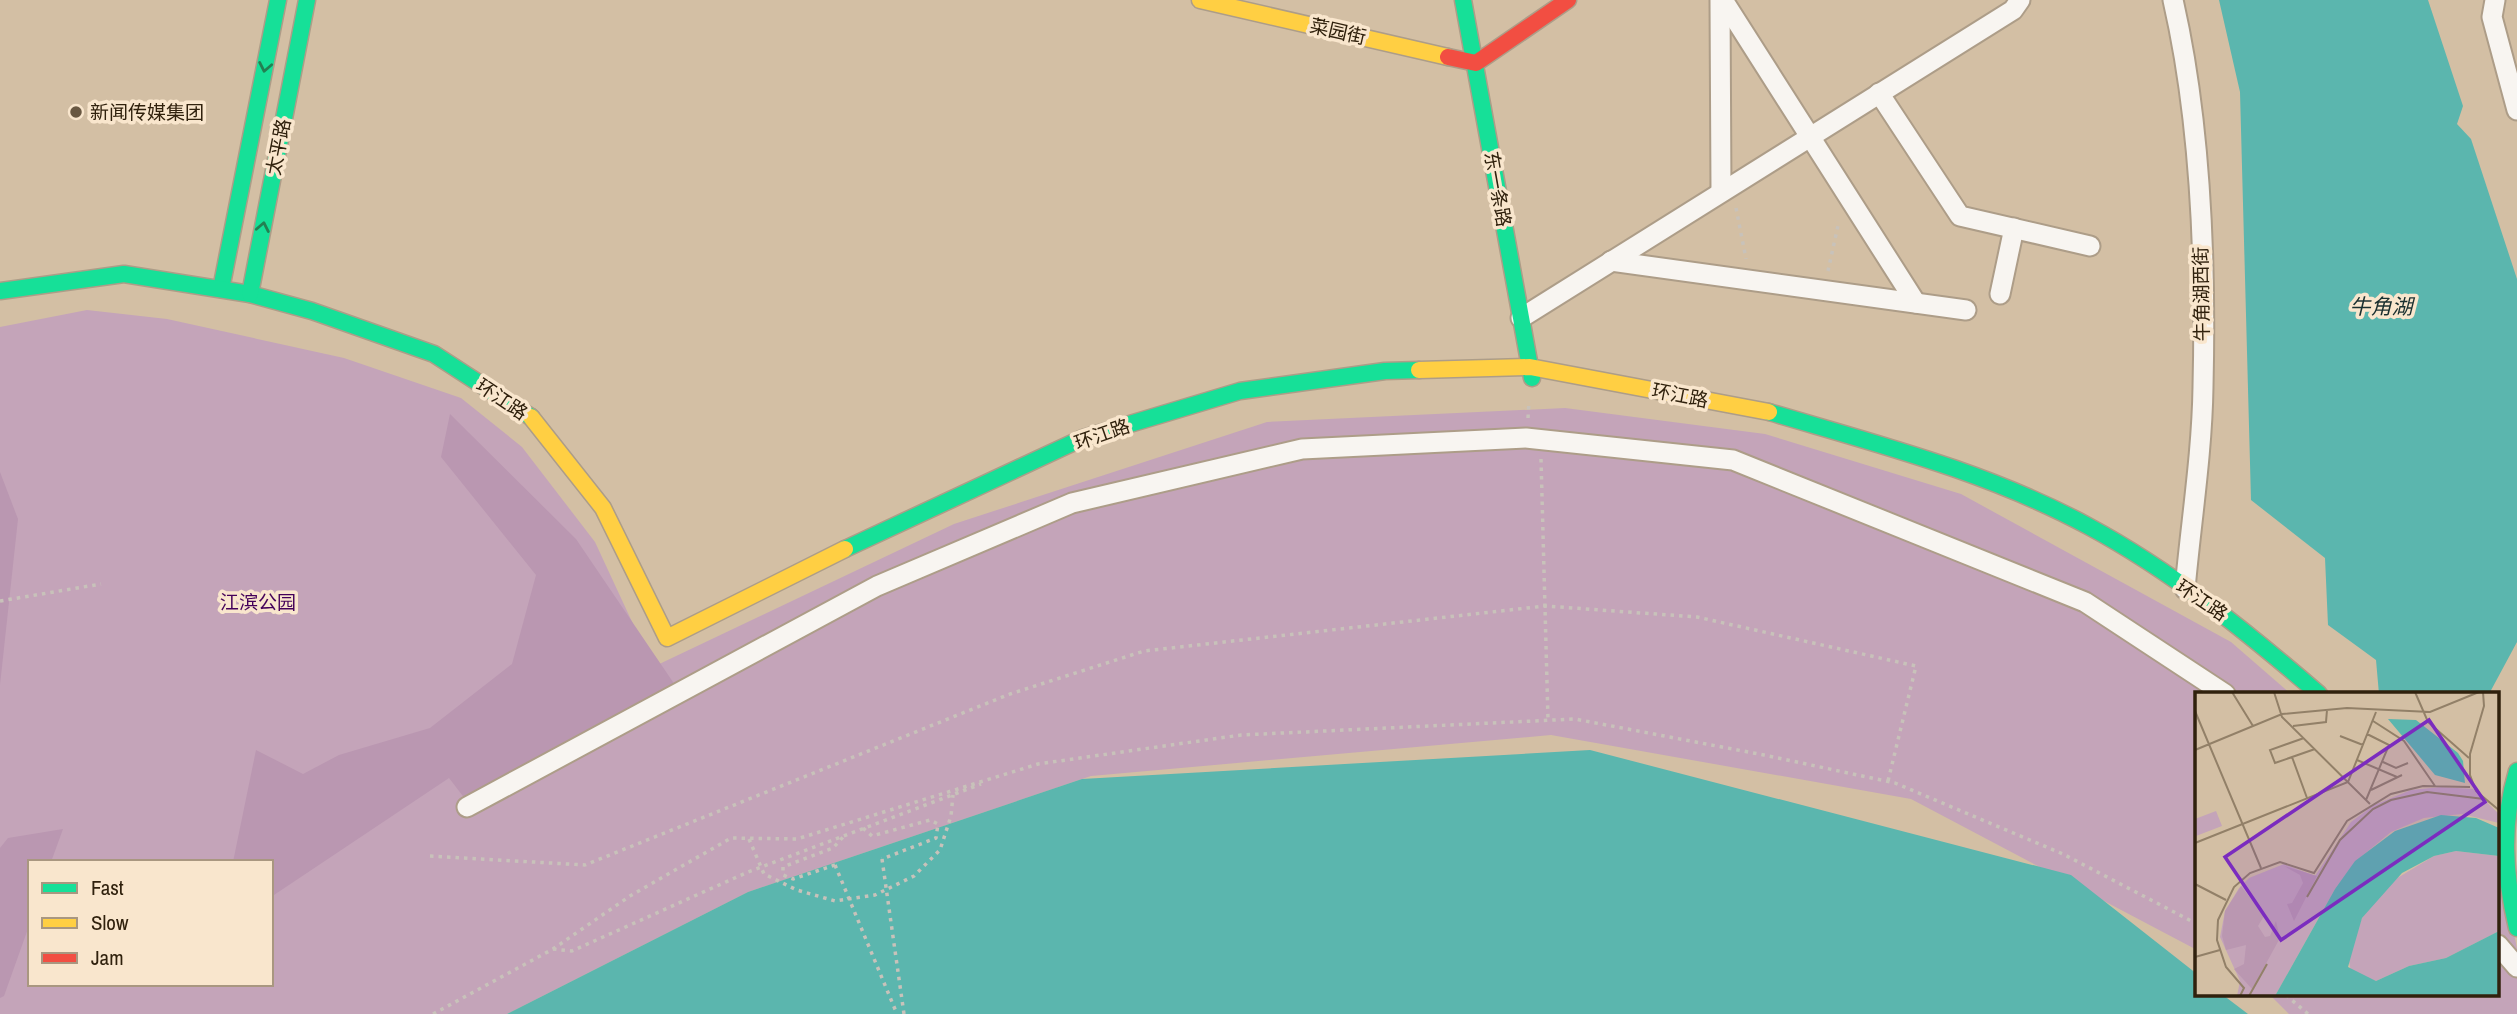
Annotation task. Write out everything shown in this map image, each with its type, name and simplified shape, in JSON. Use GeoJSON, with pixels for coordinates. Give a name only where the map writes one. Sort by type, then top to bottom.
{"type":"FeatureCollection","features":[{"type":"Feature","properties":{"kind":"street","name":"太平路"},"geometry":{"type":"LineString","coordinates":[[221,289],[278,0]]}},
{"type":"Feature","properties":{"kind":"street","name":"太平路"},"geometry":{"type":"LineString","coordinates":[[250,294],[307,0]]}},
{"type":"Feature","properties":{"kind":"street","name":"菜园街"},"geometry":{"type":"LineString","coordinates":[[1200,0],[1476,63]]}},
{"type":"Feature","properties":{"kind":"street","name":"东一条路"},"geometry":{"type":"LineString","coordinates":[[1463,0],[1531,372]]}},
{"type":"Feature","properties":{"kind":"street"},"geometry":{"type":"LineString","coordinates":[[1476,63],[1568,0]]}},
{"type":"Feature","properties":{"kind":"street"},"geometry":{"type":"LineString","coordinates":[[1722,0],[1916,303]]}},
{"type":"Feature","properties":{"kind":"street"},"geometry":{"type":"LineString","coordinates":[[1722,0],[1726,189]]}},
{"type":"Feature","properties":{"kind":"street"},"geometry":{"type":"LineString","coordinates":[[1521,318],[2013,10],[2020,0]]}},
{"type":"Feature","properties":{"kind":"street","name":"牛角湖西街"},"geometry":{"type":"LineString","coordinates":[[2173,0],[2181,36],[2199,170],[2200,211],[2203,388],[2185,589]]}},
{"type":"Feature","properties":{"kind":"street"},"geometry":{"type":"LineString","coordinates":[[2495,0],[2492,17],[2517,110]]}},
{"type":"Feature","properties":{"kind":"street"},"geometry":{"type":"LineString","coordinates":[[1879,93],[1960,216],[2090,246]]}},
{"type":"Feature","properties":{"kind":"street"},"geometry":{"type":"LineString","coordinates":[[2000,294],[2014,228]]}},
{"type":"Feature","properties":{"kind":"street"},"geometry":{"type":"LineString","coordinates":[[1611,261],[1966,310]]}},
{"type":"Feature","properties":{"kind":"street","name":"环江路"},"geometry":{"type":"LineString","coordinates":[[0,291],[124,274],[250,294],[312,312],[434,354],[529,415],[603,508],[667,638],[880,532],[1083,438],[1240,391],[1385,371],[1531,372],[1764,411],[1955,467],[2088,526],[2228,616],[2317,692]]}},
{"type":"Feature","properties":{"kind":"street"},"geometry":{"type":"LineString","coordinates":[[467,807],[877,586],[1072,503],[1302,449],[1533,438],[1732,460],[2085,602],[2222,692]]}},
{"type":"Feature","properties":{"kind":"street"},"geometry":{"type":"LineString","coordinates":[[2517,771],[2504,828],[2505,866],[2517,928]]}},
{"type":"Feature","properties":{"kind":"street"},"geometry":{"type":"LineString","coordinates":[[2500,948],[2517,967]]}},
{"type":"Feature","properties":{"kind":"path"},"geometry":{"type":"LineString","coordinates":[[1726,189],[1750,280]]}},
{"type":"Feature","properties":{"kind":"path"},"geometry":{"type":"LineString","coordinates":[[1824,290],[1845,191]]}},
{"type":"Feature","properties":{"kind":"path"},"geometry":{"type":"LineString","coordinates":[[1531,372],[1545,607],[1548,720]]}},
{"type":"Feature","properties":{"kind":"path"},"geometry":{"type":"LineString","coordinates":[[0,601],[101,584]]}},
{"type":"Feature","properties":{"kind":"path"},"geometry":{"type":"LineString","coordinates":[[430,856],[585,865],[1010,694],[1144,651],[1545,607],[1697,617],[1916,666],[1888,781]]}},
{"type":"Feature","properties":{"kind":"path"},"geometry":{"type":"LineString","coordinates":[[433,1014],[553,949],[630,896],[731,838],[797,839],[1038,764],[1241,735],[1575,719],[1888,781],[2063,854],[2195,923]]}},
{"type":"Feature","properties":{"kind":"path"},"geometry":{"type":"LineString","coordinates":[[553,949],[572,951],[748,872],[1020,769]]}},
{"type":"Feature","properties":{"kind":"path"},"geometry":{"type":"LineString","coordinates":[[749,839],[764,874],[797,890],[835,901],[875,895],[914,876],[940,850],[951,816],[954,790]]}},
{"type":"Feature","properties":{"kind":"path"},"geometry":{"type":"LineString","coordinates":[[863,828],[872,836],[930,820],[938,824],[936,838],[882,859],[904,1014]]}},
{"type":"Feature","properties":{"kind":"path"},"geometry":{"type":"LineString","coordinates":[[846,835],[834,848],[783,867],[783,875],[793,879],[835,865],[897,1014]]}},
{"type":"Feature","properties":{"kind":"path"},"geometry":{"type":"LineString","coordinates":[[2287,996],[2308,1014]]}},
{"type":"Feature","properties":{"kind":"green space","name":"江滨公园"},"geometry":{"type":"Polygon","coordinates":[[[87,310],[167,319],[344,358],[461,398],[522,447],[595,542],[653,667],[954,524],[1267,422],[1565,408],[1765,434],[1961,494],[2231,642],[2289,692],[2195,692],[2195,949],[1911,799],[1551,735],[1091,776],[748,892],[507,1014],[0,1014],[0,327],[87,310]]]}},
{"type":"Feature","properties":{"kind":"green space"},"geometry":{"type":"Polygon","coordinates":[[[2500,860],[2517,949],[2517,1014],[2289,1014],[2271,996],[2500,996],[2500,860]]]}},
{"type":"Feature","properties":{"kind":"shaded area"},"geometry":{"type":"Polygon","coordinates":[[[450,414],[576,539],[675,685],[469,804],[449,778],[273,896],[273,860],[233,860],[256,750],[303,774],[339,755],[430,728],[512,664],[536,575],[441,457],[450,414]]]}},
{"type":"Feature","properties":{"kind":"shaded area"},"geometry":{"type":"Polygon","coordinates":[[[0,472],[18,519],[0,685],[0,472]]]}},
{"type":"Feature","properties":{"kind":"shaded area"},"geometry":{"type":"Polygon","coordinates":[[[63,829],[52,860],[28,860],[28,929],[4,996],[0,998],[0,848],[8,838],[63,829]]]}},
{"type":"Feature","properties":{"kind":"water","name":"牛角湖"},"geometry":{"type":"Polygon","coordinates":[[[2219,0],[2428,0],[2463,106],[2457,124],[2471,139],[2517,279],[2517,642],[2490,692],[2379,692],[2376,660],[2328,625],[2325,558],[2251,500],[2240,92],[2219,0]]]}},
{"type":"Feature","properties":{"kind":"water"},"geometry":{"type":"Polygon","coordinates":[[[1590,750],[2071,875],[2195,972],[2195,996],[2224,996],[2248,1014],[507,1014],[748,892],[1082,779],[1590,750]]]}},
{"type":"Feature","properties":{"kind":"traffic: fast"},"geometry":{"type":"LineString","coordinates":[[221,289],[278,0]]}},
{"type":"Feature","properties":{"kind":"traffic: fast"},"geometry":{"type":"LineString","coordinates":[[250,294],[307,0]]}},
{"type":"Feature","properties":{"kind":"traffic: fast"},"geometry":{"type":"LineString","coordinates":[[1463,0],[1532,378]]}},
{"type":"Feature","properties":{"kind":"traffic: fast"},"geometry":{"type":"LineString","coordinates":[[0,291],[124,274],[250,294],[312,311],[434,354],[531,417]]}},
{"type":"Feature","properties":{"kind":"traffic: fast"},"geometry":{"type":"LineString","coordinates":[[845,549],[1083,438],[1240,391],[1385,371],[1419,370]]}},
{"type":"Feature","properties":{"kind":"traffic: fast"},"geometry":{"type":"LineString","coordinates":[[1769,412],[1972,475],[2088,526],[2149,563],[2208,604],[2317,692]]}},
{"type":"Feature","properties":{"kind":"traffic: fast"},"geometry":{"type":"LineString","coordinates":[[2517,771],[2508,810],[2506,849],[2509,888],[2517,928]]}},
{"type":"Feature","properties":{"kind":"traffic: slow"},"geometry":{"type":"LineString","coordinates":[[1200,0],[1448,57]]}},
{"type":"Feature","properties":{"kind":"traffic: slow"},"geometry":{"type":"LineString","coordinates":[[1419,370],[1530,367],[1769,412]]}},
{"type":"Feature","properties":{"kind":"traffic: slow"},"geometry":{"type":"LineString","coordinates":[[531,417],[603,508],[667,638],[845,549]]}},
{"type":"Feature","properties":{"kind":"traffic: jam"},"geometry":{"type":"LineString","coordinates":[[1448,57],[1476,63],[1568,0]]}},
{"type":"Feature","properties":{"kind":"place","name":"新闻传媒集团"},"geometry":{"type":"Point","coordinates":[76,112]}}]}
